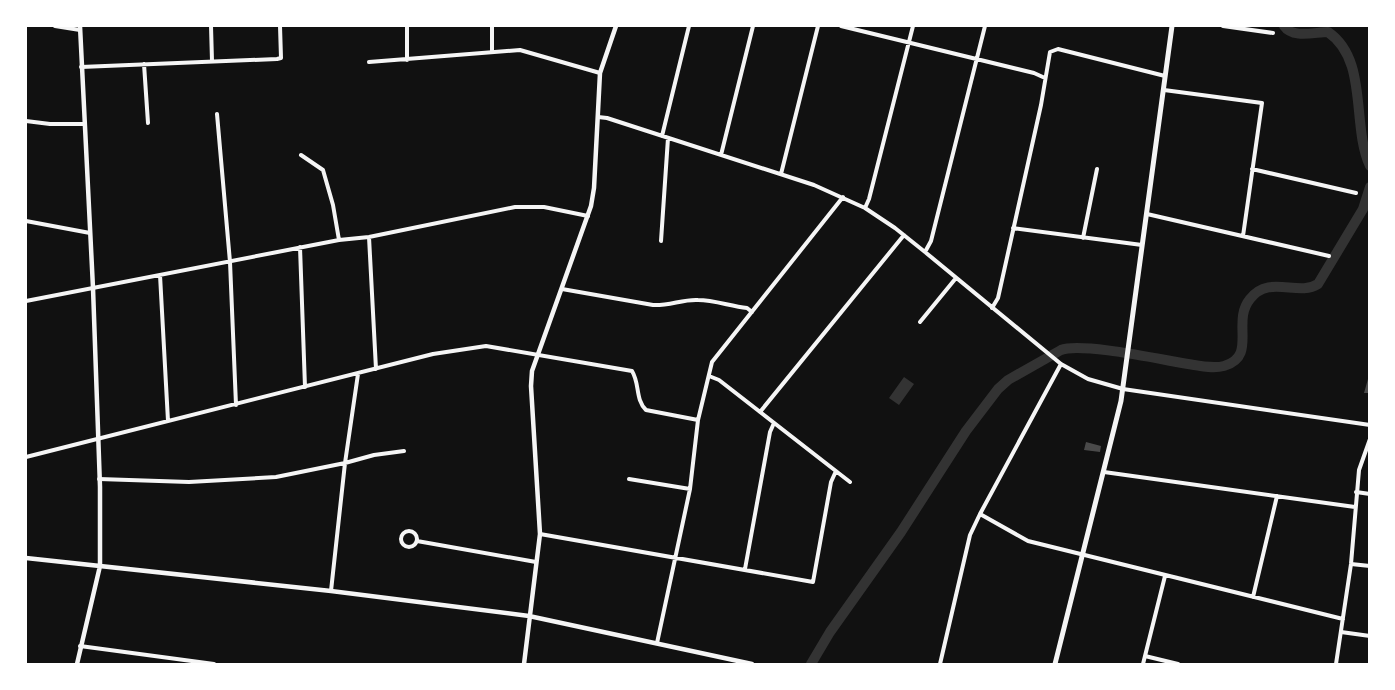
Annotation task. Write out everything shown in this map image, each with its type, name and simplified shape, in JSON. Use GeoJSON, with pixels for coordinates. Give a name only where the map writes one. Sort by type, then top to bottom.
{"type":"FeatureCollection","features":[{"type":"Feature","properties":{"kind":"main road"},"geometry":{"type":"LineString","coordinates":[[1055,664],[1123,389],[1172,26]]}},
{"type":"Feature","properties":{"kind":"street"},"geometry":{"type":"LineString","coordinates":[[55,26],[80,28],[93,288],[100,566],[77,664]]}},
{"type":"Feature","properties":{"kind":"street"},"geometry":{"type":"LineString","coordinates":[[211,26],[212,61]]}},
{"type":"Feature","properties":{"kind":"street"},"geometry":{"type":"LineString","coordinates":[[81,67],[277,59],[280,58],[280,26]]}},
{"type":"Feature","properties":{"kind":"street"},"geometry":{"type":"LineString","coordinates":[[407,26],[407,60]]}},
{"type":"Feature","properties":{"kind":"street"},"geometry":{"type":"LineString","coordinates":[[492,26],[492,51]]}},
{"type":"Feature","properties":{"kind":"street"},"geometry":{"type":"LineString","coordinates":[[524,664],[540,534],[532,371],[588,216],[594,188],[600,73],[616,26]]}},
{"type":"Feature","properties":{"kind":"street"},"geometry":{"type":"LineString","coordinates":[[662,136],[689,26]]}},
{"type":"Feature","properties":{"kind":"street"},"geometry":{"type":"LineString","coordinates":[[721,155],[753,26]]}},
{"type":"Feature","properties":{"kind":"street"},"geometry":{"type":"LineString","coordinates":[[781,174],[818,26]]}},
{"type":"Feature","properties":{"kind":"street"},"geometry":{"type":"LineString","coordinates":[[841,26],[1046,78]]}},
{"type":"Feature","properties":{"kind":"street"},"geometry":{"type":"LineString","coordinates":[[865,208],[913,26]]}},
{"type":"Feature","properties":{"kind":"street"},"geometry":{"type":"LineString","coordinates":[[925,252],[931,241],[985,26]]}},
{"type":"Feature","properties":{"kind":"street"},"geometry":{"type":"LineString","coordinates":[[1223,26],[1273,33]]}},
{"type":"Feature","properties":{"kind":"street"},"geometry":{"type":"LineString","coordinates":[[992,308],[998,298],[1050,52],[1058,49],[1165,76]]}},
{"type":"Feature","properties":{"kind":"street"},"geometry":{"type":"LineString","coordinates":[[369,62],[520,50],[600,73]]}},
{"type":"Feature","properties":{"kind":"street"},"geometry":{"type":"LineString","coordinates":[[144,64],[148,123]]}},
{"type":"Feature","properties":{"kind":"street"},"geometry":{"type":"LineString","coordinates":[[1164,90],[1262,103],[1243,236]]}},
{"type":"Feature","properties":{"kind":"street"},"geometry":{"type":"LineString","coordinates":[[217,114],[230,262],[236,405]]}},
{"type":"Feature","properties":{"kind":"street"},"geometry":{"type":"LineString","coordinates":[[598,117],[781,174],[843,197],[865,208],[904,235],[1060,363],[1088,379],[1123,389],[1370,425]]}},
{"type":"Feature","properties":{"kind":"street"},"geometry":{"type":"LineString","coordinates":[[26,121],[85,124]]}},
{"type":"Feature","properties":{"kind":"street"},"geometry":{"type":"LineString","coordinates":[[661,241],[668,138]]}},
{"type":"Feature","properties":{"kind":"street"},"geometry":{"type":"LineString","coordinates":[[301,155],[323,170],[333,205],[339,240]]}},
{"type":"Feature","properties":{"kind":"street"},"geometry":{"type":"LineString","coordinates":[[1083,238],[1096,169]]}},
{"type":"Feature","properties":{"kind":"street"},"geometry":{"type":"LineString","coordinates":[[1252,170],[1356,193]]}},
{"type":"Feature","properties":{"kind":"street"},"geometry":{"type":"LineString","coordinates":[[657,643],[690,489],[698,420],[714,358],[843,197]]}},
{"type":"Feature","properties":{"kind":"street"},"geometry":{"type":"LineString","coordinates":[[26,302],[300,247],[369,237],[522,206],[544,207],[588,216]]}},
{"type":"Feature","properties":{"kind":"street"},"geometry":{"type":"LineString","coordinates":[[1147,214],[1329,256]]}},
{"type":"Feature","properties":{"kind":"street"},"geometry":{"type":"LineString","coordinates":[[26,221],[90,233]]}},
{"type":"Feature","properties":{"kind":"street"},"geometry":{"type":"LineString","coordinates":[[1013,228],[1142,245]]}},
{"type":"Feature","properties":{"kind":"street"},"geometry":{"type":"LineString","coordinates":[[760,412],[904,235]]}},
{"type":"Feature","properties":{"kind":"street"},"geometry":{"type":"LineString","coordinates":[[369,237],[376,369]]}},
{"type":"Feature","properties":{"kind":"street"},"geometry":{"type":"LineString","coordinates":[[300,247],[305,387]]}},
{"type":"Feature","properties":{"kind":"street"},"geometry":{"type":"LineString","coordinates":[[160,275],[168,422]]}},
{"type":"Feature","properties":{"kind":"street"},"geometry":{"type":"LineString","coordinates":[[920,322],[956,278]]}},
{"type":"Feature","properties":{"kind":"street"},"geometry":{"type":"LineString","coordinates":[[562,289],[659,305],[702,300],[747,308],[752,312]]}},
{"type":"Feature","properties":{"kind":"street"},"geometry":{"type":"LineString","coordinates":[[26,456],[433,354],[486,346],[632,371],[640,404],[646,410],[698,420]]}},
{"type":"Feature","properties":{"kind":"street"},"geometry":{"type":"LineString","coordinates":[[940,664],[970,535],[1060,363]]}},
{"type":"Feature","properties":{"kind":"street"},"geometry":{"type":"LineString","coordinates":[[331,591],[345,463],[358,374]]}},
{"type":"Feature","properties":{"kind":"street"},"geometry":{"type":"LineString","coordinates":[[709,376],[719,380],[850,482]]}},
{"type":"Feature","properties":{"kind":"street"},"geometry":{"type":"LineString","coordinates":[[746,569],[770,432],[774,423]]}},
{"type":"Feature","properties":{"kind":"street"},"geometry":{"type":"LineString","coordinates":[[1336,664],[1351,564],[1360,464],[1370,440]]}},
{"type":"Feature","properties":{"kind":"street"},"geometry":{"type":"LineString","coordinates":[[99,479],[189,482],[276,477],[345,463],[374,454],[404,451]]}},
{"type":"Feature","properties":{"kind":"street"},"geometry":{"type":"LineString","coordinates":[[540,534],[813,582],[831,482],[836,471]]}},
{"type":"Feature","properties":{"kind":"street"},"geometry":{"type":"LineString","coordinates":[[1104,472],[1355,507]]}},
{"type":"Feature","properties":{"kind":"street"},"geometry":{"type":"LineString","coordinates":[[629,479],[690,489]]}},
{"type":"Feature","properties":{"kind":"street"},"geometry":{"type":"LineString","coordinates":[[1356,492],[1370,494]]}},
{"type":"Feature","properties":{"kind":"street"},"geometry":{"type":"LineString","coordinates":[[1253,597],[1277,496]]}},
{"type":"Feature","properties":{"kind":"street"},"geometry":{"type":"LineString","coordinates":[[980,514],[1028,541],[1343,619]]}},
{"type":"Feature","properties":{"kind":"street"},"geometry":{"type":"LineString","coordinates":[[417,541],[415,533],[411,531],[407,531],[402,537],[402,541],[407,546],[417,541],[536,562]]}},
{"type":"Feature","properties":{"kind":"street"},"geometry":{"type":"LineString","coordinates":[[26,558],[331,591],[529,616],[752,664]]}},
{"type":"Feature","properties":{"kind":"street"},"geometry":{"type":"LineString","coordinates":[[1351,564],[1370,566]]}},
{"type":"Feature","properties":{"kind":"street"},"geometry":{"type":"LineString","coordinates":[[1143,664],[1165,576]]}},
{"type":"Feature","properties":{"kind":"street"},"geometry":{"type":"LineString","coordinates":[[1341,632],[1370,636]]}},
{"type":"Feature","properties":{"kind":"street"},"geometry":{"type":"LineString","coordinates":[[81,646],[214,664]]}},
{"type":"Feature","properties":{"kind":"street"},"geometry":{"type":"LineString","coordinates":[[1145,656],[1178,664]]}},
{"type":"Feature","properties":{"kind":"shaded area"},"geometry":{"type":"Polygon","coordinates":[[[904,377],[914,384],[899,405],[889,398],[904,377]]]}},
{"type":"Feature","properties":{"kind":"building"},"geometry":{"type":"Polygon","coordinates":[[[1368,379],[1370,379],[1370,393],[1364,393],[1368,379]]]}},
{"type":"Feature","properties":{"kind":"building"},"geometry":{"type":"Polygon","coordinates":[[[1086,442],[1101,446],[1100,452],[1084,450],[1086,442]]]}},
{"type":"Feature","properties":{"kind":"waterway"},"geometry":{"type":"LineString","coordinates":[[1284,26],[1298,34],[1328,32],[1341,44],[1354,76],[1364,150],[1370,166]]}},
{"type":"Feature","properties":{"kind":"waterway"},"geometry":{"type":"LineString","coordinates":[[811,664],[830,632],[901,532],[966,431],[998,389],[1008,380],[1061,350],[1071,348],[1123,353],[1206,367],[1224,366],[1234,361],[1240,355],[1243,318],[1250,299],[1266,288],[1302,288],[1318,284],[1363,209],[1370,187]]}}]}
